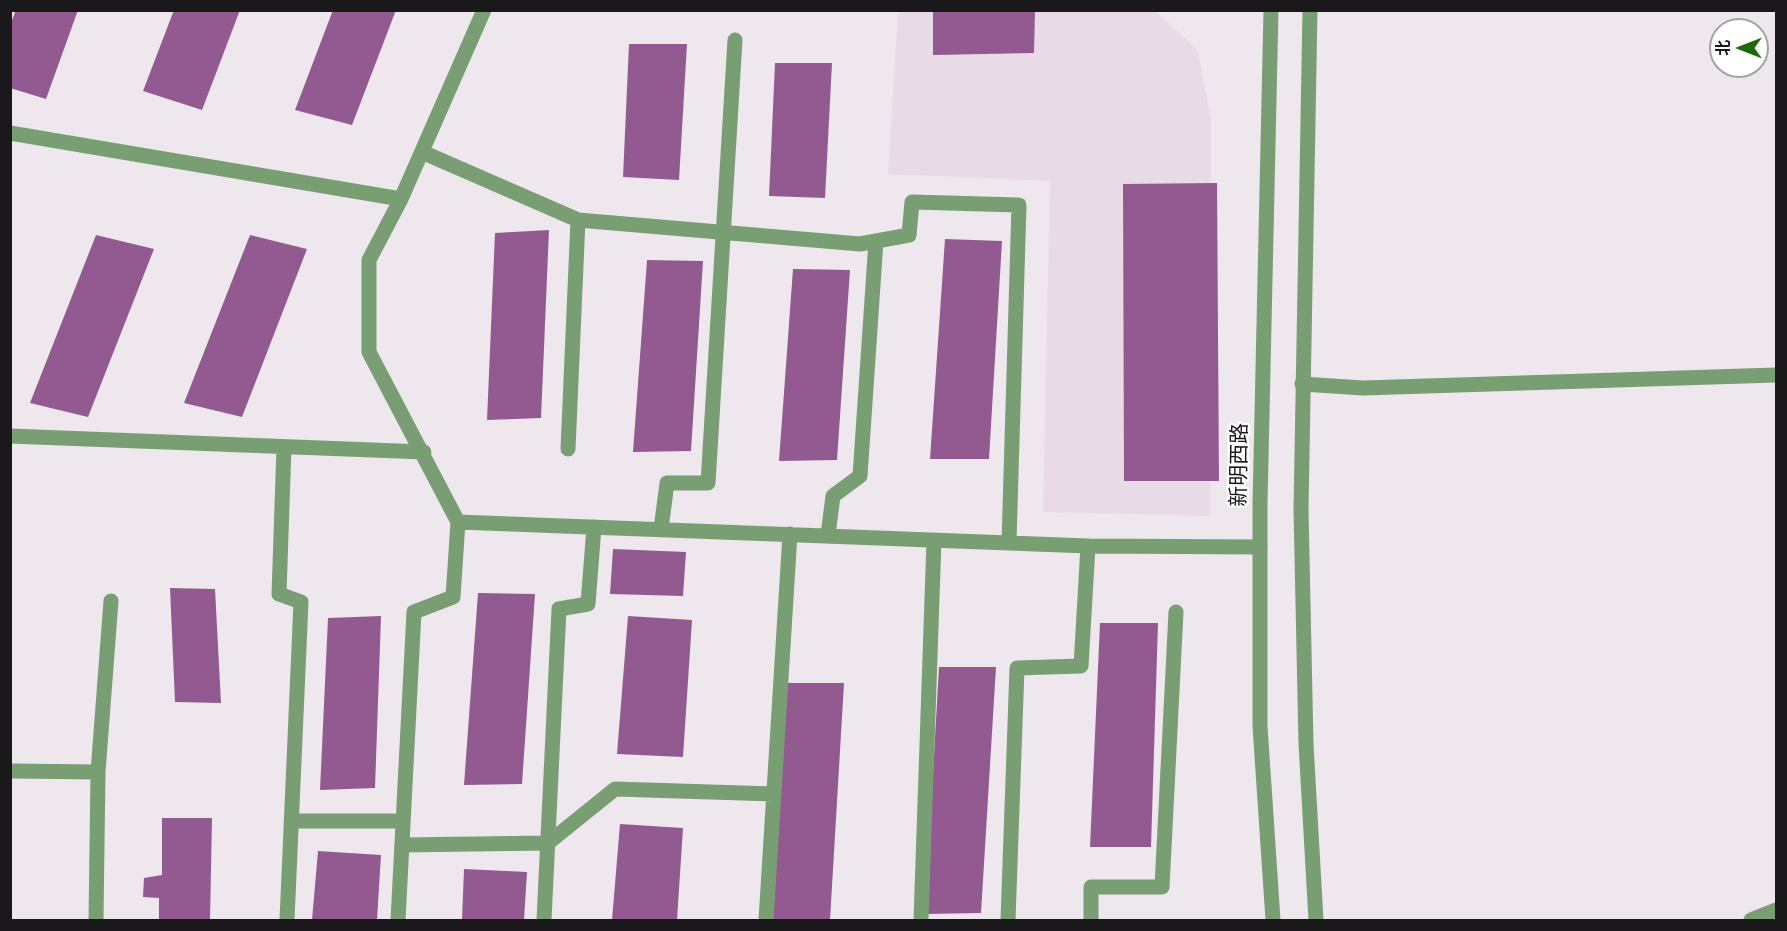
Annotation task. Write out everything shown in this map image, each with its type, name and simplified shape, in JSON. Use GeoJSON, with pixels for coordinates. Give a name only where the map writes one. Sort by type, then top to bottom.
{"type":"FeatureCollection","features":[{"type":"Feature","properties":{"kind":"street"},"geometry":{"type":"LineString","coordinates":[[398,921],[414,612],[453,597],[458,522],[424,452],[369,352],[369,260],[401,199],[484,10]]}},
{"type":"Feature","properties":{"kind":"street","name":"新明西路"},"geometry":{"type":"LineString","coordinates":[[1271,10],[1260,547],[1260,726],[1273,921]]}},
{"type":"Feature","properties":{"kind":"street"},"geometry":{"type":"LineString","coordinates":[[1310,10],[1302,384],[1306,744],[1316,921]]}},
{"type":"Feature","properties":{"kind":"street"},"geometry":{"type":"LineString","coordinates":[[662,529],[667,483],[708,483],[735,40]]}},
{"type":"Feature","properties":{"kind":"street"},"geometry":{"type":"LineString","coordinates":[[10,133],[401,199]]}},
{"type":"Feature","properties":{"kind":"street"},"geometry":{"type":"LineString","coordinates":[[422,152],[578,220],[860,244],[909,235],[912,202],[1019,205],[1009,543]]}},
{"type":"Feature","properties":{"kind":"street"},"geometry":{"type":"LineString","coordinates":[[568,449],[578,220]]}},
{"type":"Feature","properties":{"kind":"street"},"geometry":{"type":"LineString","coordinates":[[828,536],[833,496],[860,476],[876,241]]}},
{"type":"Feature","properties":{"kind":"street"},"geometry":{"type":"LineString","coordinates":[[1302,384],[1363,388],[1776,375]]}},
{"type":"Feature","properties":{"kind":"street"},"geometry":{"type":"LineString","coordinates":[[10,436],[424,452]]}},
{"type":"Feature","properties":{"kind":"street"},"geometry":{"type":"LineString","coordinates":[[284,447],[279,594],[301,602],[288,921]]}},
{"type":"Feature","properties":{"kind":"street"},"geometry":{"type":"LineString","coordinates":[[458,522],[1089,546],[1260,547]]}},
{"type":"Feature","properties":{"kind":"street"},"geometry":{"type":"LineString","coordinates":[[544,921],[559,609],[588,604],[594,527]]}},
{"type":"Feature","properties":{"kind":"street"},"geometry":{"type":"LineString","coordinates":[[766,921],[790,534]]}},
{"type":"Feature","properties":{"kind":"street"},"geometry":{"type":"LineString","coordinates":[[921,921],[934,540]]}},
{"type":"Feature","properties":{"kind":"street"},"geometry":{"type":"LineString","coordinates":[[1008,921],[1017,668],[1081,666],[1089,546]]}},
{"type":"Feature","properties":{"kind":"street"},"geometry":{"type":"LineString","coordinates":[[96,921],[98,772],[111,601]]}},
{"type":"Feature","properties":{"kind":"street"},"geometry":{"type":"LineString","coordinates":[[1091,921],[1091,887],[1162,887],[1176,612]]}},
{"type":"Feature","properties":{"kind":"street"},"geometry":{"type":"LineString","coordinates":[[10,771],[98,772]]}},
{"type":"Feature","properties":{"kind":"street"},"geometry":{"type":"LineString","coordinates":[[402,846],[548,843],[615,789],[774,794]]}},
{"type":"Feature","properties":{"kind":"street"},"geometry":{"type":"LineString","coordinates":[[292,821],[404,821]]}},
{"type":"Feature","properties":{"kind":"street"},"geometry":{"type":"LineString","coordinates":[[1750,921],[1776,910]]}},
{"type":"Feature","properties":{"kind":"shaded area"},"geometry":{"type":"Polygon","coordinates":[[[898,11],[1156,11],[1198,51],[1211,121],[1210,516],[1043,512],[1050,181],[888,174],[898,11]]]}},
{"type":"Feature","properties":{"kind":"building"},"geometry":{"type":"Polygon","coordinates":[[[16,10],[78,10],[46,99],[10,88],[10,25],[16,10]]]}},
{"type":"Feature","properties":{"kind":"building"},"geometry":{"type":"Polygon","coordinates":[[[174,10],[240,10],[202,110],[143,91],[174,10]]]}},
{"type":"Feature","properties":{"kind":"building"},"geometry":{"type":"Polygon","coordinates":[[[333,10],[396,10],[352,125],[295,110],[333,10]]]}},
{"type":"Feature","properties":{"kind":"building"},"geometry":{"type":"Polygon","coordinates":[[[933,10],[1035,10],[1034,53],[933,55],[933,10]]]}},
{"type":"Feature","properties":{"kind":"building"},"geometry":{"type":"Polygon","coordinates":[[[629,44],[687,44],[679,180],[623,177],[629,44]]]}},
{"type":"Feature","properties":{"kind":"building"},"geometry":{"type":"Polygon","coordinates":[[[775,63],[832,63],[825,198],[769,196],[775,63]]]}},
{"type":"Feature","properties":{"kind":"building"},"geometry":{"type":"Polygon","coordinates":[[[1217,183],[1219,481],[1124,481],[1123,184],[1217,183]]]}},
{"type":"Feature","properties":{"kind":"building"},"geometry":{"type":"Polygon","coordinates":[[[549,230],[541,418],[487,420],[495,233],[549,230]]]}},
{"type":"Feature","properties":{"kind":"building"},"geometry":{"type":"Polygon","coordinates":[[[96,235],[154,249],[88,417],[30,403],[96,235]]]}},
{"type":"Feature","properties":{"kind":"building"},"geometry":{"type":"Polygon","coordinates":[[[250,235],[307,249],[242,417],[184,403],[250,235]]]}},
{"type":"Feature","properties":{"kind":"building"},"geometry":{"type":"Polygon","coordinates":[[[945,239],[1002,241],[989,459],[930,459],[945,239]]]}},
{"type":"Feature","properties":{"kind":"building"},"geometry":{"type":"Polygon","coordinates":[[[647,260],[703,261],[691,451],[633,452],[647,260]]]}},
{"type":"Feature","properties":{"kind":"building"},"geometry":{"type":"Polygon","coordinates":[[[793,269],[850,270],[837,460],[779,461],[793,269]]]}},
{"type":"Feature","properties":{"kind":"building"},"geometry":{"type":"Polygon","coordinates":[[[613,549],[686,552],[683,596],[610,594],[613,549]]]}},
{"type":"Feature","properties":{"kind":"building"},"geometry":{"type":"Polygon","coordinates":[[[170,588],[215,589],[221,703],[175,702],[170,588]]]}},
{"type":"Feature","properties":{"kind":"building"},"geometry":{"type":"Polygon","coordinates":[[[478,593],[535,594],[522,784],[464,785],[478,593]]]}},
{"type":"Feature","properties":{"kind":"building"},"geometry":{"type":"Polygon","coordinates":[[[381,616],[375,788],[320,790],[328,618],[381,616]]]}},
{"type":"Feature","properties":{"kind":"building"},"geometry":{"type":"Polygon","coordinates":[[[628,616],[692,620],[683,757],[617,754],[628,616]]]}},
{"type":"Feature","properties":{"kind":"building"},"geometry":{"type":"Polygon","coordinates":[[[1100,623],[1158,623],[1151,847],[1090,847],[1100,623]]]}},
{"type":"Feature","properties":{"kind":"building"},"geometry":{"type":"Polygon","coordinates":[[[939,667],[996,667],[981,913],[925,914],[939,667]]]}},
{"type":"Feature","properties":{"kind":"building"},"geometry":{"type":"Polygon","coordinates":[[[787,683],[844,683],[830,920],[773,920],[787,683]]]}},
{"type":"Feature","properties":{"kind":"building"},"geometry":{"type":"Polygon","coordinates":[[[162,818],[212,818],[210,920],[159,920],[159,898],[143,897],[144,878],[162,875],[162,818]]]}},
{"type":"Feature","properties":{"kind":"building"},"geometry":{"type":"Polygon","coordinates":[[[620,824],[683,828],[677,920],[612,920],[620,824]]]}},
{"type":"Feature","properties":{"kind":"building"},"geometry":{"type":"Polygon","coordinates":[[[318,851],[381,855],[377,920],[312,920],[318,851]]]}},
{"type":"Feature","properties":{"kind":"building"},"geometry":{"type":"Polygon","coordinates":[[[464,869],[527,872],[524,920],[462,920],[464,869]]]}}]}
